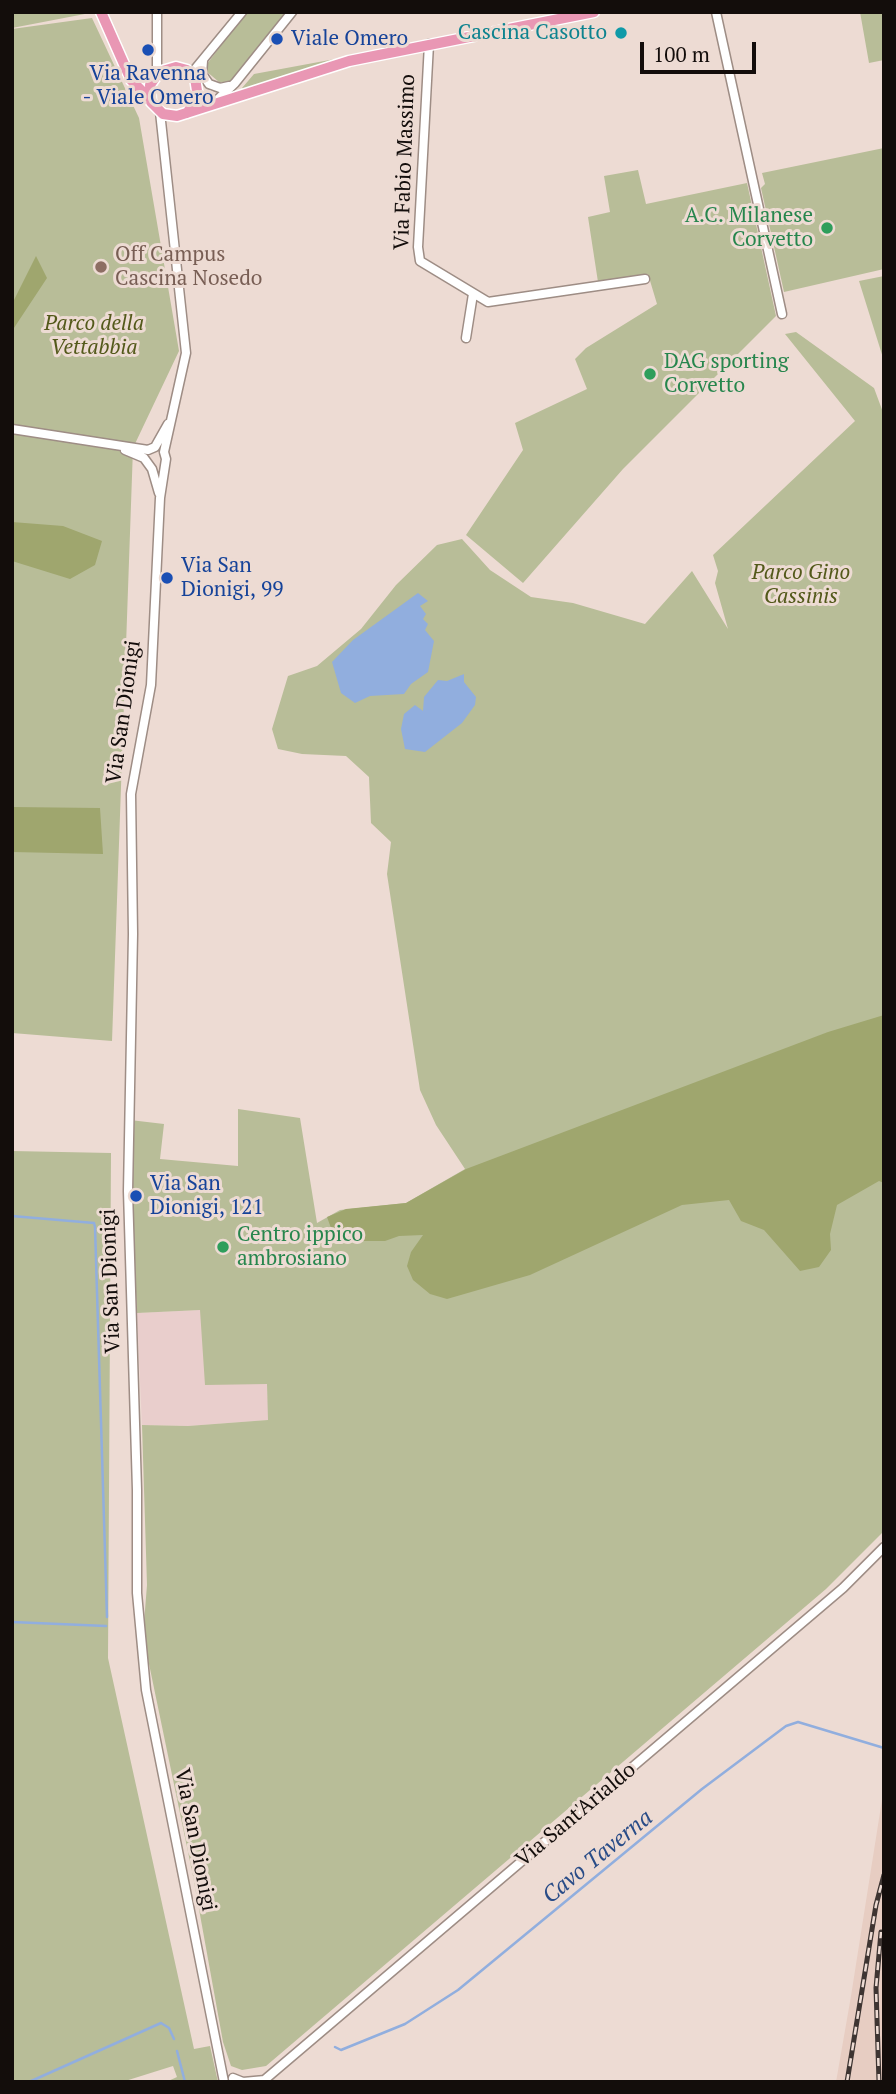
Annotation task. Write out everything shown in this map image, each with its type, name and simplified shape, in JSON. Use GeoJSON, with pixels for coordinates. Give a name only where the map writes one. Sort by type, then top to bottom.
{"type":"FeatureCollection","features":[{"type":"Feature","properties":{"kind":"main road"},"geometry":{"type":"LineString","coordinates":[[101,12],[131,80],[145,87],[160,113],[172,116],[187,113],[195,105],[199,92],[191,74],[181,68],[167,67],[157,73],[145,87]]}},
{"type":"Feature","properties":{"kind":"main road","name":"Via Fabio Massimo"},"geometry":{"type":"LineString","coordinates":[[187,113],[349,61],[594,12]]}},
{"type":"Feature","properties":{"kind":"street"},"geometry":{"type":"LineString","coordinates":[[157,12],[157,73]]}},
{"type":"Feature","properties":{"kind":"street"},"geometry":{"type":"LineString","coordinates":[[191,74],[242,12]]}},
{"type":"Feature","properties":{"kind":"street"},"geometry":{"type":"LineString","coordinates":[[211,105],[232,85],[292,12]]}},
{"type":"Feature","properties":{"kind":"street"},"geometry":{"type":"LineString","coordinates":[[716,12],[782,314]]}},
{"type":"Feature","properties":{"kind":"street","name":"Via Fabio Massimo"},"geometry":{"type":"LineString","coordinates":[[429,44],[418,256],[423,264],[473,294]]}},
{"type":"Feature","properties":{"kind":"street"},"geometry":{"type":"LineString","coordinates":[[158,47],[167,67]]}},
{"type":"Feature","properties":{"kind":"street"},"geometry":{"type":"LineString","coordinates":[[203,58],[202,74],[209,84],[220,88],[232,85]]}},
{"type":"Feature","properties":{"kind":"street","name":"Via San Dionigi"},"geometry":{"type":"LineString","coordinates":[[160,113],[186,353],[164,452],[151,685],[131,794],[133,934],[128,1191],[139,1628],[146,1690],[220,2057],[228,2081]]}},
{"type":"Feature","properties":{"kind":"street"},"geometry":{"type":"LineString","coordinates":[[161,138],[172,116]]}},
{"type":"Feature","properties":{"kind":"street"},"geometry":{"type":"LineString","coordinates":[[466,338],[473,294],[488,302],[645,279]]}},
{"type":"Feature","properties":{"kind":"street","name":"Via San Dionigi"},"geometry":{"type":"LineString","coordinates":[[160,498],[149,452],[171,419]]}},
{"type":"Feature","properties":{"kind":"street","name":"Via San Dionigi"},"geometry":{"type":"LineString","coordinates":[[12,429],[149,452],[164,452]]}},
{"type":"Feature","properties":{"kind":"street"},"geometry":{"type":"LineString","coordinates":[[152,469],[163,466]]}},
{"type":"Feature","properties":{"kind":"street","name":"Via Sant'Arialdo"},"geometry":{"type":"LineString","coordinates":[[228,2081],[264,2081],[844,1588],[884,1547]]}},
{"type":"Feature","properties":{"kind":"shaded area"},"geometry":{"type":"Polygon","coordinates":[[[200,1310],[267,1384],[269,1420],[188,1426],[142,1425],[137,1313],[200,1310]]]}},
{"type":"Feature","properties":{"kind":"shaded area"},"geometry":{"type":"Polygon","coordinates":[[[884,1787],[884,2082],[836,2082],[851,1996],[884,1787]]]}},
{"type":"Feature","properties":{"kind":"green space"},"geometry":{"type":"Polygon","coordinates":[[[12,12],[90,12],[90,13],[12,28],[12,12]]]}},
{"type":"Feature","properties":{"kind":"green space"},"geometry":{"type":"Polygon","coordinates":[[[246,12],[288,12],[236,76],[228,83],[219,82],[206,71],[207,64],[246,12]]]}},
{"type":"Feature","properties":{"kind":"green space"},"geometry":{"type":"Polygon","coordinates":[[[860,12],[884,12],[884,60],[869,63],[860,12]]]}},
{"type":"Feature","properties":{"kind":"green space","name":"Parco della Vettabbia"},"geometry":{"type":"Polygon","coordinates":[[[92,18],[139,118],[179,351],[133,448],[112,1041],[12,1033],[12,29],[92,18]]]}},
{"type":"Feature","properties":{"kind":"green space"},"geometry":{"type":"Polygon","coordinates":[[[335,59],[245,91],[242,88],[254,74],[335,59]]]}},
{"type":"Feature","properties":{"kind":"green space","name":"A.C. Milanese Corvetto"},"geometry":{"type":"Polygon","coordinates":[[[884,148],[884,269],[784,292],[761,188],[765,184],[762,173],[884,148]]]}},
{"type":"Feature","properties":{"kind":"green space","name":"DAG sporting Corvetto"},"geometry":{"type":"Polygon","coordinates":[[[638,170],[646,204],[747,183],[776,316],[623,469],[523,583],[466,535],[523,450],[515,423],[587,389],[575,359],[586,348],[657,304],[648,274],[598,282],[588,217],[610,212],[604,176],[638,170]]]}},
{"type":"Feature","properties":{"kind":"green space"},"geometry":{"type":"Polygon","coordinates":[[[36,256],[47,278],[12,331],[12,304],[36,256]]]}},
{"type":"Feature","properties":{"kind":"green space"},"geometry":{"type":"Polygon","coordinates":[[[884,276],[884,361],[859,281],[884,276]]]}},
{"type":"Feature","properties":{"kind":"green space","name":"Parco Gino Cassinis"},"geometry":{"type":"Polygon","coordinates":[[[796,332],[874,388],[884,415],[884,1531],[826,1589],[266,2066],[242,2070],[231,2066],[223,2042],[193,1876],[143,1635],[147,1585],[142,1425],[188,1426],[268,1420],[267,1384],[205,1385],[200,1310],[137,1313],[130,1190],[130,1120],[164,1124],[160,1159],[238,1166],[238,1109],[300,1118],[317,1223],[340,1210],[406,1203],[465,1169],[436,1125],[420,1090],[387,874],[391,842],[371,823],[369,777],[346,756],[302,754],[278,749],[272,729],[288,676],[317,666],[361,629],[396,585],[437,545],[462,539],[490,570],[531,597],[573,603],[645,624],[692,571],[728,629],[715,583],[718,571],[713,555],[855,421],[785,334],[796,332]]]}},
{"type":"Feature","properties":{"kind":"green space"},"geometry":{"type":"Polygon","coordinates":[[[12,522],[63,526],[102,541],[95,565],[70,579],[12,561],[12,522]]]}},
{"type":"Feature","properties":{"kind":"green space"},"geometry":{"type":"Polygon","coordinates":[[[12,807],[100,808],[103,854],[12,852],[12,807]]]}},
{"type":"Feature","properties":{"kind":"green space"},"geometry":{"type":"Polygon","coordinates":[[[884,1015],[884,1183],[879,1181],[837,1205],[830,1234],[831,1250],[819,1267],[800,1271],[764,1230],[741,1221],[729,1200],[682,1205],[530,1275],[447,1299],[430,1294],[413,1280],[407,1266],[411,1252],[423,1235],[399,1236],[385,1241],[344,1241],[331,1228],[327,1217],[346,1209],[406,1203],[466,1169],[828,1032],[884,1015]]]}},
{"type":"Feature","properties":{"kind":"green space"},"geometry":{"type":"Polygon","coordinates":[[[12,1151],[111,1153],[108,1658],[194,2049],[210,2046],[218,2082],[166,2082],[177,2077],[173,2066],[122,2082],[12,2082],[12,1151]]]}},
{"type":"Feature","properties":{"kind":"water"},"geometry":{"type":"Polygon","coordinates":[[[418,593],[428,601],[420,606],[426,614],[423,619],[428,624],[425,630],[434,641],[428,672],[411,684],[404,694],[370,696],[355,703],[341,693],[332,662],[353,640],[418,593]]]}},
{"type":"Feature","properties":{"kind":"water"},"geometry":{"type":"Polygon","coordinates":[[[464,674],[464,682],[476,697],[475,705],[462,723],[425,752],[405,749],[401,729],[404,714],[415,705],[423,711],[424,697],[438,680],[447,681],[464,674]]]}},
{"type":"Feature","properties":{"kind":"waterway"},"geometry":{"type":"LineString","coordinates":[[12,1216],[94,1223],[95,1227],[107,1617]]}},
{"type":"Feature","properties":{"kind":"waterway"},"geometry":{"type":"LineString","coordinates":[[12,1622],[106,1626]]}},
{"type":"Feature","properties":{"kind":"waterway","name":"Cavo Taverna"},"geometry":{"type":"LineString","coordinates":[[335,2047],[341,2050],[405,2024],[458,1990],[702,1789],[786,1726],[798,1722],[884,1748]]}},
{"type":"Feature","properties":{"kind":"waterway"},"geometry":{"type":"LineString","coordinates":[[29,2082],[161,2023],[169,2028],[174,2039]]}},
{"type":"Feature","properties":{"kind":"waterway"},"geometry":{"type":"LineString","coordinates":[[177,2051],[185,2082]]}},
{"type":"Feature","properties":{"kind":"railway"},"geometry":{"type":"LineString","coordinates":[[847,2082],[876,1905],[884,1875]]}},
{"type":"Feature","properties":{"kind":"railway"},"geometry":{"type":"LineString","coordinates":[[879,2082],[876,1988],[881,1932]]}},
{"type":"Feature","properties":{"kind":"place","name":"Cascina Casotto"},"geometry":{"type":"Point","coordinates":[621,33]}},
{"type":"Feature","properties":{"kind":"place","name":"Viale Omero"},"geometry":{"type":"Point","coordinates":[277,39]}},
{"type":"Feature","properties":{"kind":"place","name":"Via Ravenna - Viale Omero"},"geometry":{"type":"Point","coordinates":[148,50]}},
{"type":"Feature","properties":{"kind":"place","name":"A.C. Milanese Corvetto"},"geometry":{"type":"Point","coordinates":[827,228]}},
{"type":"Feature","properties":{"kind":"place","name":"Off Campus Cascina Nosedo"},"geometry":{"type":"Point","coordinates":[101,267]}},
{"type":"Feature","properties":{"kind":"place","name":"DAG sporting Corvetto"},"geometry":{"type":"Point","coordinates":[650,374]}},
{"type":"Feature","properties":{"kind":"place","name":"Via San Dionigi, 99"},"geometry":{"type":"Point","coordinates":[167,578]}},
{"type":"Feature","properties":{"kind":"place","name":"Via San Dionigi, 121"},"geometry":{"type":"Point","coordinates":[136,1196]}},
{"type":"Feature","properties":{"kind":"place","name":"Centro ippico ambrosiano"},"geometry":{"type":"Point","coordinates":[223,1247]}}]}
